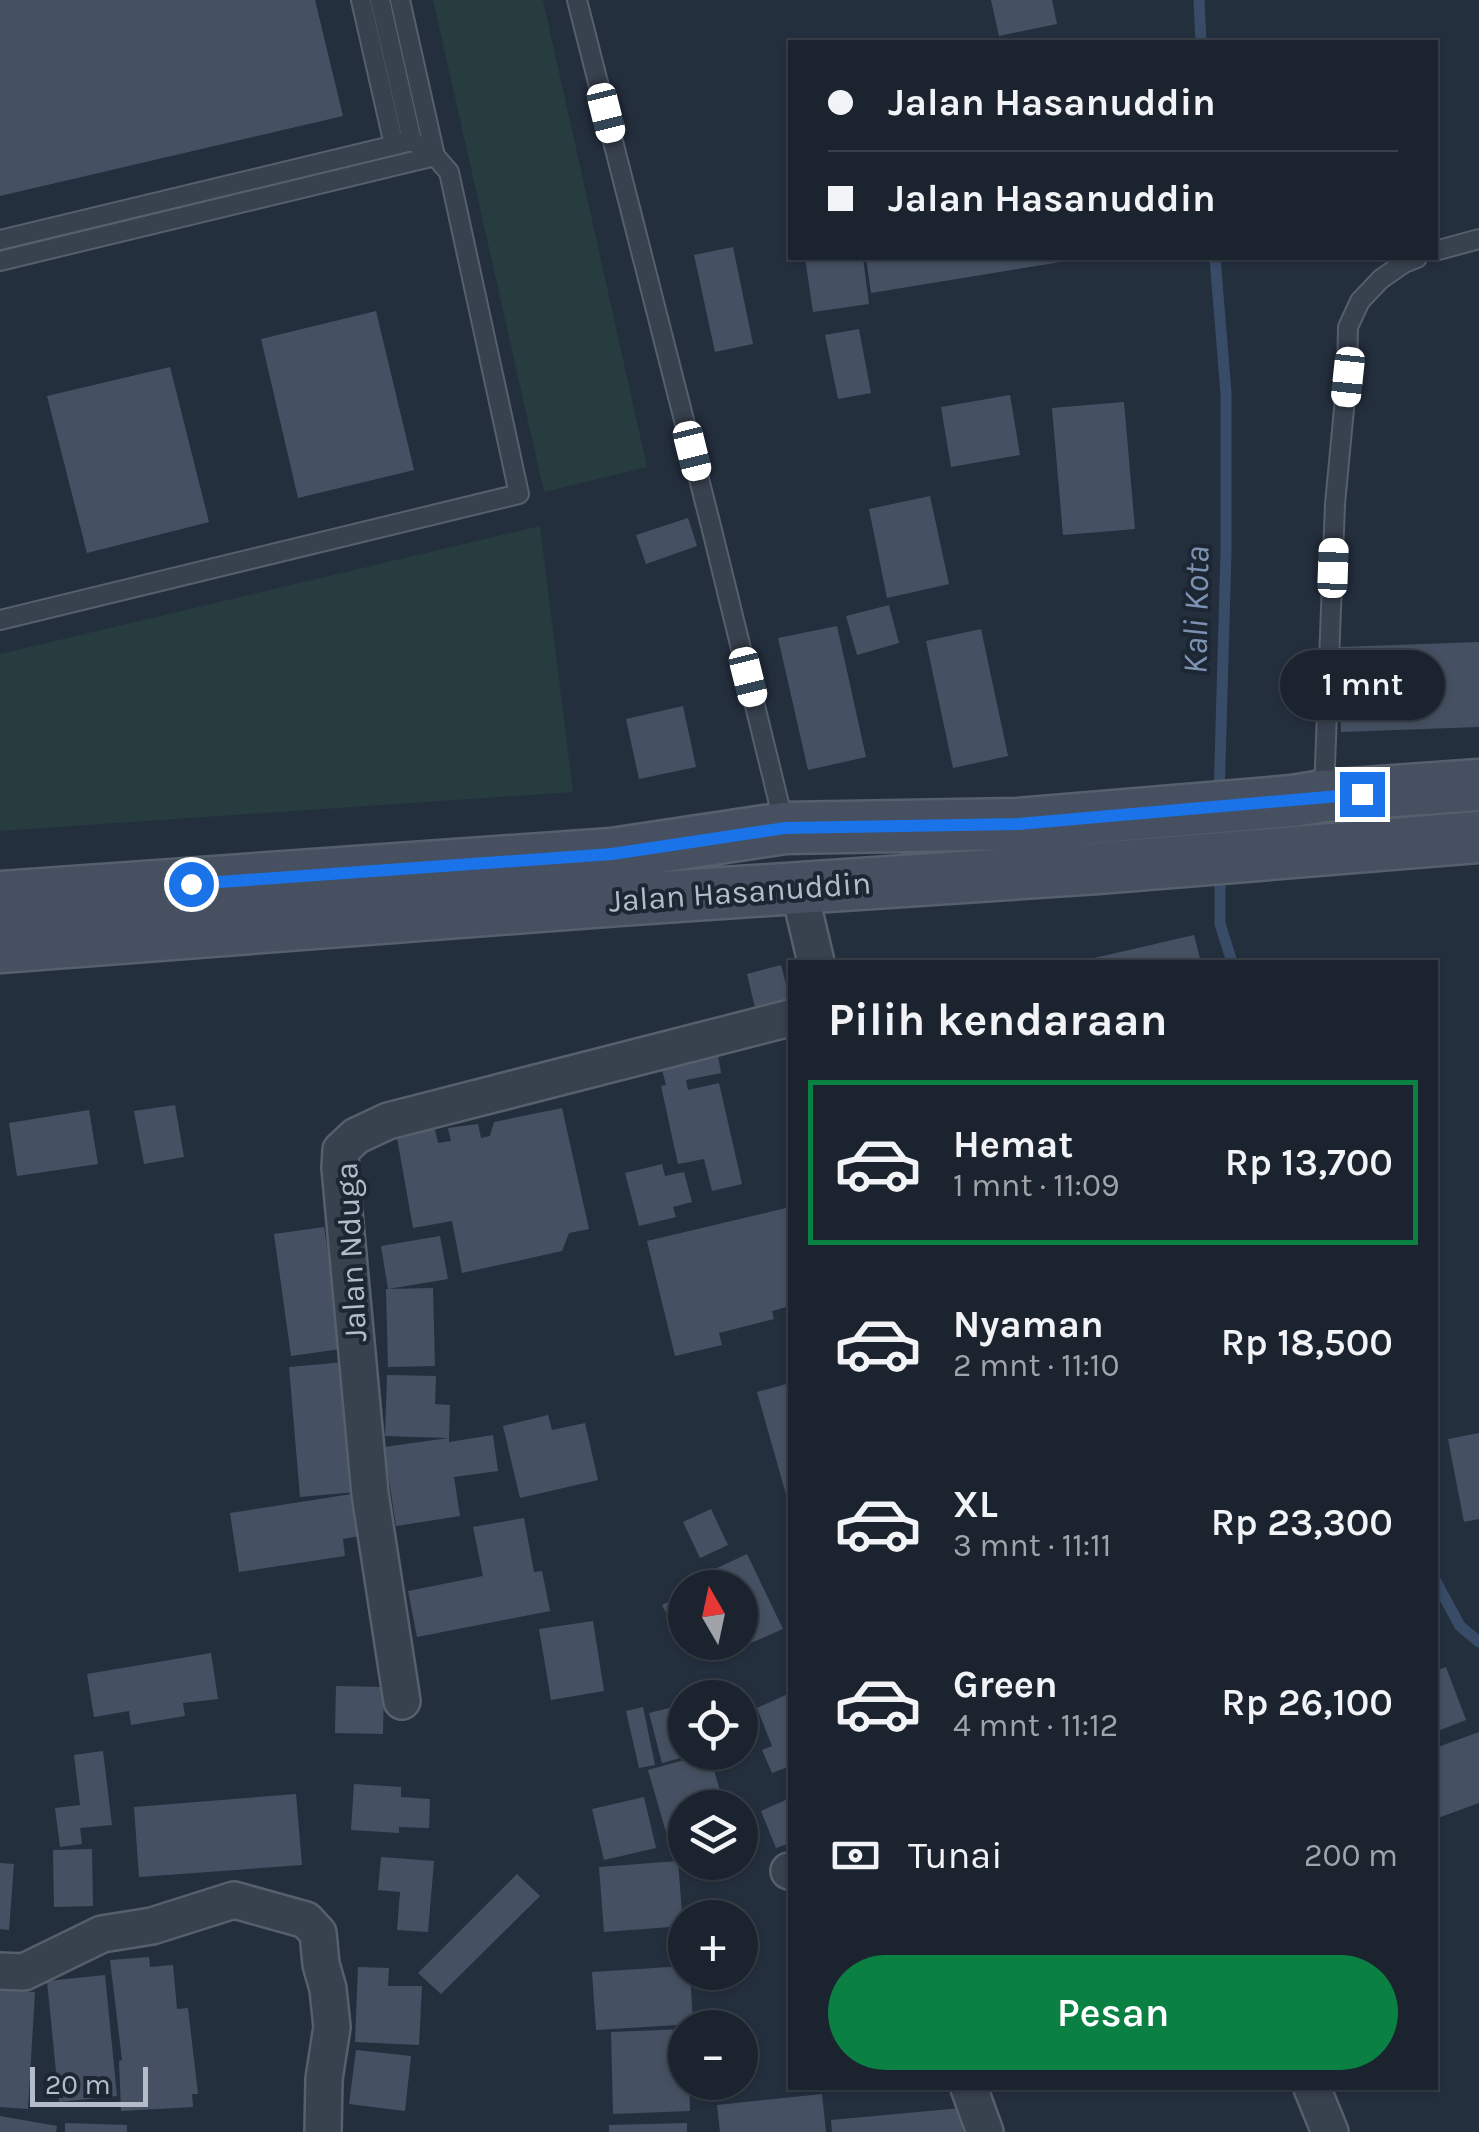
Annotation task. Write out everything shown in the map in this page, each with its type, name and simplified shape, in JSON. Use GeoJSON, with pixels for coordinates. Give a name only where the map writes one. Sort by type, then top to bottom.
{"type":"FeatureCollection","features":[{"type":"Feature","properties":{"kind":"street","name":"Jalan Hasanuddin"},"geometry":{"type":"LineString","coordinates":[[0,898],[612,854],[785,828],[1018,824],[1479,785]]}},
{"type":"Feature","properties":{"kind":"street","name":"Jalan Hasanuddin"},"geometry":{"type":"LineString","coordinates":[[0,947],[1479,837]]}},
{"type":"Feature","properties":{"kind":"street"},"geometry":{"type":"LineString","coordinates":[[799,890],[816,960]]}},
{"type":"Feature","properties":{"kind":"street","name":"Jalan Nduga"},"geometry":{"type":"LineString","coordinates":[[402,1701],[370,1494],[340,1168],[342,1150],[356,1136],[388,1121],[788,1019]]}},
{"type":"Feature","properties":{"kind":"street"},"geometry":{"type":"LineString","coordinates":[[0,1971],[24,1972],[102,1934],[152,1926],[234,1900],[306,1920],[318,1933],[332,2027],[324,2079],[323,2132]]}},
{"type":"Feature","properties":{"kind":"street"},"geometry":{"type":"LineString","coordinates":[[970,2090],[984,2132]]}},
{"type":"Feature","properties":{"kind":"street"},"geometry":{"type":"LineString","coordinates":[[1313,2090],[1330,2132]]}},
{"type":"Feature","properties":{"kind":"lane"},"geometry":{"type":"LineString","coordinates":[[362,0],[403,143]]}},
{"type":"Feature","properties":{"kind":"lane"},"geometry":{"type":"LineString","coordinates":[[380,0],[403,143]]}},
{"type":"Feature","properties":{"kind":"lane"},"geometry":{"type":"LineString","coordinates":[[0,620],[519,494],[449,172],[436,156],[400,0]]}},
{"type":"Feature","properties":{"kind":"lane"},"geometry":{"type":"LineString","coordinates":[[577,0],[785,828]]}},
{"type":"Feature","properties":{"kind":"lane"},"geometry":{"type":"LineString","coordinates":[[0,240],[403,143],[436,156]]}},
{"type":"Feature","properties":{"kind":"lane"},"geometry":{"type":"LineString","coordinates":[[0,261],[436,156]]}},
{"type":"Feature","properties":{"kind":"lane"},"geometry":{"type":"LineString","coordinates":[[1438,250],[1479,239]]}},
{"type":"Feature","properties":{"kind":"lane"},"geometry":{"type":"LineString","coordinates":[[1308,798],[1348,377],[1348,327],[1360,301],[1381,279],[1412,260]]}},
{"type":"Feature","properties":{"kind":"green space"},"geometry":{"type":"Polygon","coordinates":[[[433,0],[543,0],[647,467],[544,492],[433,0]]]}},
{"type":"Feature","properties":{"kind":"green space"},"geometry":{"type":"Polygon","coordinates":[[[540,526],[573,792],[0,831],[0,654],[540,526]]]}},
{"type":"Feature","properties":{"kind":"building"},"geometry":{"type":"Polygon","coordinates":[[[0,0],[315,0],[343,116],[0,196],[0,0]]]}},
{"type":"Feature","properties":{"kind":"building"},"geometry":{"type":"Polygon","coordinates":[[[991,0],[1052,0],[1057,24],[999,36],[991,0]]]}},
{"type":"Feature","properties":{"kind":"building"},"geometry":{"type":"Polygon","coordinates":[[[733,247],[753,344],[715,352],[694,255],[733,247]]]}},
{"type":"Feature","properties":{"kind":"building"},"geometry":{"type":"Polygon","coordinates":[[[805,260],[863,260],[869,304],[813,312],[805,260]]]}},
{"type":"Feature","properties":{"kind":"building"},"geometry":{"type":"Polygon","coordinates":[[[866,260],[1073,260],[871,293],[866,260]]]}},
{"type":"Feature","properties":{"kind":"building"},"geometry":{"type":"Polygon","coordinates":[[[376,311],[414,470],[298,498],[261,339],[376,311]]]}},
{"type":"Feature","properties":{"kind":"building"},"geometry":{"type":"Polygon","coordinates":[[[859,329],[871,393],[838,399],[825,335],[859,329]]]}},
{"type":"Feature","properties":{"kind":"building"},"geometry":{"type":"Polygon","coordinates":[[[170,367],[209,522],[87,553],[47,396],[170,367]]]}},
{"type":"Feature","properties":{"kind":"building"},"geometry":{"type":"Polygon","coordinates":[[[1010,395],[1020,455],[951,467],[941,407],[1010,395]]]}},
{"type":"Feature","properties":{"kind":"building"},"geometry":{"type":"Polygon","coordinates":[[[1124,402],[1135,529],[1063,535],[1052,408],[1124,402]]]}},
{"type":"Feature","properties":{"kind":"building"},"geometry":{"type":"Polygon","coordinates":[[[930,496],[949,584],[887,598],[869,509],[930,496]]]}},
{"type":"Feature","properties":{"kind":"building"},"geometry":{"type":"Polygon","coordinates":[[[688,518],[697,546],[646,564],[636,535],[688,518]]]}},
{"type":"Feature","properties":{"kind":"building"},"geometry":{"type":"Polygon","coordinates":[[[889,605],[899,643],[857,655],[846,616],[889,605]]]}},
{"type":"Feature","properties":{"kind":"building"},"geometry":{"type":"Polygon","coordinates":[[[837,626],[866,757],[808,770],[778,638],[837,626]]]}},
{"type":"Feature","properties":{"kind":"building"},"geometry":{"type":"Polygon","coordinates":[[[981,629],[1008,756],[953,768],[926,641],[981,629]]]}},
{"type":"Feature","properties":{"kind":"building"},"geometry":{"type":"Polygon","coordinates":[[[1479,642],[1479,727],[1341,732],[1338,647],[1479,642]]]}},
{"type":"Feature","properties":{"kind":"building"},"geometry":{"type":"Polygon","coordinates":[[[683,706],[696,767],[639,779],[626,719],[683,706]]]}},
{"type":"Feature","properties":{"kind":"building"},"geometry":{"type":"Polygon","coordinates":[[[1194,935],[1200,960],[1085,960],[1194,935]]]}},
{"type":"Feature","properties":{"kind":"building"},"geometry":{"type":"Polygon","coordinates":[[[781,965],[788,1000],[755,1008],[747,974],[781,965]]]}},
{"type":"Feature","properties":{"kind":"building"},"geometry":{"type":"Polygon","coordinates":[[[717,1049],[721,1073],[686,1080],[688,1090],[719,1083],[742,1184],[712,1191],[704,1159],[678,1164],[661,1086],[666,1085],[660,1062],[717,1049]]]}},
{"type":"Feature","properties":{"kind":"building"},"geometry":{"type":"Polygon","coordinates":[[[175,1105],[184,1157],[144,1164],[134,1111],[175,1105]]]}},
{"type":"Feature","properties":{"kind":"building"},"geometry":{"type":"Polygon","coordinates":[[[562,1108],[589,1229],[569,1233],[562,1251],[462,1273],[452,1221],[413,1228],[396,1132],[434,1125],[438,1143],[451,1141],[448,1128],[478,1124],[481,1138],[490,1136],[494,1122],[562,1108]]]}},
{"type":"Feature","properties":{"kind":"building"},"geometry":{"type":"Polygon","coordinates":[[[89,1110],[98,1164],[17,1176],[9,1123],[89,1110]]]}},
{"type":"Feature","properties":{"kind":"building"},"geometry":{"type":"Polygon","coordinates":[[[662,1164],[665,1176],[684,1172],[692,1202],[673,1207],[676,1217],[639,1226],[625,1173],[662,1164]]]}},
{"type":"Feature","properties":{"kind":"building"},"geometry":{"type":"Polygon","coordinates":[[[788,1207],[788,1307],[772,1311],[774,1319],[719,1333],[722,1345],[675,1356],[647,1241],[788,1207]]]}},
{"type":"Feature","properties":{"kind":"building"},"geometry":{"type":"Polygon","coordinates":[[[324,1227],[336,1308],[348,1348],[291,1356],[274,1234],[324,1227]]]}},
{"type":"Feature","properties":{"kind":"building"},"geometry":{"type":"Polygon","coordinates":[[[440,1236],[448,1279],[388,1289],[381,1246],[440,1236]]]}},
{"type":"Feature","properties":{"kind":"building"},"geometry":{"type":"Polygon","coordinates":[[[433,1288],[435,1366],[388,1367],[386,1289],[433,1288]]]}},
{"type":"Feature","properties":{"kind":"building"},"geometry":{"type":"Polygon","coordinates":[[[345,1362],[356,1492],[300,1497],[289,1367],[345,1362]]]}},
{"type":"Feature","properties":{"kind":"building"},"geometry":{"type":"Polygon","coordinates":[[[387,1375],[436,1376],[435,1404],[450,1405],[449,1438],[385,1436],[387,1375]]]}},
{"type":"Feature","properties":{"kind":"building"},"geometry":{"type":"Polygon","coordinates":[[[788,1384],[788,1501],[757,1392],[788,1384]]]}},
{"type":"Feature","properties":{"kind":"building"},"geometry":{"type":"Polygon","coordinates":[[[548,1415],[552,1430],[585,1423],[598,1480],[520,1498],[503,1426],[548,1415]]]}},
{"type":"Feature","properties":{"kind":"building"},"geometry":{"type":"Polygon","coordinates":[[[1479,1433],[1479,1519],[1464,1522],[1448,1439],[1479,1433]]]}},
{"type":"Feature","properties":{"kind":"building"},"geometry":{"type":"Polygon","coordinates":[[[493,1435],[498,1471],[454,1477],[460,1516],[396,1526],[384,1447],[493,1435]]]}},
{"type":"Feature","properties":{"kind":"building"},"geometry":{"type":"Polygon","coordinates":[[[358,1493],[365,1535],[343,1539],[345,1556],[239,1572],[230,1513],[358,1493]]]}},
{"type":"Feature","properties":{"kind":"building"},"geometry":{"type":"Polygon","coordinates":[[[711,1509],[728,1545],[700,1558],[683,1522],[711,1509]]]}},
{"type":"Feature","properties":{"kind":"building"},"geometry":{"type":"Polygon","coordinates":[[[524,1518],[534,1572],[542,1571],[550,1611],[417,1637],[408,1591],[483,1576],[473,1527],[524,1518]]]}},
{"type":"Feature","properties":{"kind":"building"},"geometry":{"type":"Polygon","coordinates":[[[747,1554],[755,1570],[713,1570],[747,1554]]]}},
{"type":"Feature","properties":{"kind":"building"},"geometry":{"type":"Polygon","coordinates":[[[758,1577],[783,1629],[758,1640],[758,1577]]]}},
{"type":"Feature","properties":{"kind":"building"},"geometry":{"type":"Polygon","coordinates":[[[593,1621],[604,1691],[551,1700],[539,1629],[593,1621]]]}},
{"type":"Feature","properties":{"kind":"building"},"geometry":{"type":"Polygon","coordinates":[[[211,1653],[218,1699],[183,1703],[185,1716],[131,1725],[129,1711],[94,1717],[87,1674],[211,1653]]]}},
{"type":"Feature","properties":{"kind":"building"},"geometry":{"type":"Polygon","coordinates":[[[1446,1667],[1466,1720],[1438,1731],[1438,1670],[1446,1667]]]}},
{"type":"Feature","properties":{"kind":"building"},"geometry":{"type":"Polygon","coordinates":[[[336,1686],[384,1687],[383,1734],[335,1733],[336,1686]]]}},
{"type":"Feature","properties":{"kind":"building"},"geometry":{"type":"Polygon","coordinates":[[[788,1694],[788,1767],[772,1773],[762,1750],[772,1746],[758,1708],[788,1694]]]}},
{"type":"Feature","properties":{"kind":"building"},"geometry":{"type":"Polygon","coordinates":[[[643,1707],[655,1765],[639,1768],[626,1711],[643,1707]]]}},
{"type":"Feature","properties":{"kind":"building"},"geometry":{"type":"Polygon","coordinates":[[[668,1708],[668,1761],[662,1763],[649,1713],[668,1708]]]}},
{"type":"Feature","properties":{"kind":"building"},"geometry":{"type":"Polygon","coordinates":[[[1479,1732],[1479,1803],[1438,1818],[1438,1747],[1479,1732]]]}},
{"type":"Feature","properties":{"kind":"building"},"geometry":{"type":"Polygon","coordinates":[[[103,1751],[112,1825],[80,1828],[82,1844],[60,1847],[55,1808],[80,1805],[74,1755],[103,1751]]]}},
{"type":"Feature","properties":{"kind":"building"},"geometry":{"type":"Polygon","coordinates":[[[668,1764],[668,1770],[714,1770],[720,1790],[668,1790],[666,1832],[648,1770],[668,1764]]]}},
{"type":"Feature","properties":{"kind":"building"},"geometry":{"type":"Polygon","coordinates":[[[354,1784],[401,1787],[401,1797],[430,1799],[429,1828],[399,1827],[399,1833],[351,1830],[354,1784]]]}},
{"type":"Feature","properties":{"kind":"building"},"geometry":{"type":"Polygon","coordinates":[[[296,1794],[302,1865],[139,1877],[134,1807],[296,1794]]]}},
{"type":"Feature","properties":{"kind":"building"},"geometry":{"type":"Polygon","coordinates":[[[644,1797],[656,1848],[604,1860],[592,1809],[644,1797]]]}},
{"type":"Feature","properties":{"kind":"building"},"geometry":{"type":"Polygon","coordinates":[[[788,1799],[788,1844],[776,1848],[761,1811],[788,1799]]]}},
{"type":"Feature","properties":{"kind":"building"},"geometry":{"type":"Polygon","coordinates":[[[92,1849],[93,1906],[54,1907],[53,1850],[92,1849]]]}},
{"type":"Feature","properties":{"kind":"building"},"geometry":{"type":"Polygon","coordinates":[[[381,1857],[434,1861],[428,1932],[397,1930],[400,1892],[378,1890],[381,1857]]]}},
{"type":"Feature","properties":{"kind":"building"},"geometry":{"type":"Polygon","coordinates":[[[668,1862],[668,1880],[679,1880],[681,1900],[668,1900],[668,1927],[604,1932],[599,1867],[668,1862]]]}},
{"type":"Feature","properties":{"kind":"building"},"geometry":{"type":"Polygon","coordinates":[[[0,1863],[14,1864],[9,1930],[0,1929],[0,1863]]]}},
{"type":"Feature","properties":{"kind":"building"},"geometry":{"type":"Polygon","coordinates":[[[517,1874],[540,1896],[441,1994],[418,1973],[517,1874]]]}},
{"type":"Feature","properties":{"kind":"building"},"geometry":{"type":"Polygon","coordinates":[[[149,1957],[150,1967],[173,1965],[177,2009],[188,2008],[198,2094],[192,2094],[193,2107],[121,2111],[122,2060],[110,1960],[149,1957]]]}},
{"type":"Feature","properties":{"kind":"building"},"geometry":{"type":"Polygon","coordinates":[[[358,1967],[389,1968],[388,1986],[422,1986],[419,2045],[355,2042],[358,1967]]]}},
{"type":"Feature","properties":{"kind":"building"},"geometry":{"type":"Polygon","coordinates":[[[668,1967],[668,1990],[691,1990],[692,2010],[668,2010],[668,2026],[596,2030],[592,1972],[668,1967]]]}},
{"type":"Feature","properties":{"kind":"building"},"geometry":{"type":"Polygon","coordinates":[[[105,1975],[117,2096],[59,2102],[47,1981],[105,1975]]]}},
{"type":"Feature","properties":{"kind":"building"},"geometry":{"type":"Polygon","coordinates":[[[0,1990],[35,1992],[28,2109],[0,2107],[0,1990]]]}},
{"type":"Feature","properties":{"kind":"building"},"geometry":{"type":"Polygon","coordinates":[[[668,2030],[668,2100],[690,2100],[690,2111],[613,2114],[611,2032],[668,2030]]]}},
{"type":"Feature","properties":{"kind":"building"},"geometry":{"type":"Polygon","coordinates":[[[356,2050],[411,2056],[405,2111],[349,2104],[356,2050]]]}},
{"type":"Feature","properties":{"kind":"building"},"geometry":{"type":"Polygon","coordinates":[[[822,2094],[826,2132],[720,2132],[717,2105],[822,2094]]]}},
{"type":"Feature","properties":{"kind":"building"},"geometry":{"type":"Polygon","coordinates":[[[961,2108],[963,2132],[832,2132],[831,2120],[961,2108]]]}},
{"type":"Feature","properties":{"kind":"building"},"geometry":{"type":"Polygon","coordinates":[[[0,2116],[57,2126],[56,2132],[0,2132],[0,2116]]]}},
{"type":"Feature","properties":{"kind":"building"},"geometry":{"type":"Polygon","coordinates":[[[65,2123],[127,2125],[127,2132],[65,2132],[65,2123]]]}},
{"type":"Feature","properties":{"kind":"building"},"geometry":{"type":"Polygon","coordinates":[[[687,2123],[687,2132],[609,2132],[609,2125],[687,2123]]]}},
{"type":"Feature","properties":{"kind":"waterway","name":"Kali Kota"},"geometry":{"type":"LineString","coordinates":[[1199,0],[1201,40]]}},
{"type":"Feature","properties":{"kind":"waterway","name":"Kali Kota"},"geometry":{"type":"LineString","coordinates":[[1215,260],[1226,393],[1219,798]]}},
{"type":"Feature","properties":{"kind":"waterway","name":"Kali Kota"},"geometry":{"type":"LineString","coordinates":[[1220,871],[1220,924],[1231,960]]}},
{"type":"Feature","properties":{"kind":"waterway","name":"Kali Kota"},"geometry":{"type":"LineString","coordinates":[[1438,1586],[1460,1626],[1479,1642]]}},
{"type":"Feature","properties":{"kind":"route"},"geometry":{"type":"LineString","coordinates":[[191,884],[612,854],[785,828],[1018,824],[1362,794]]}}]}
